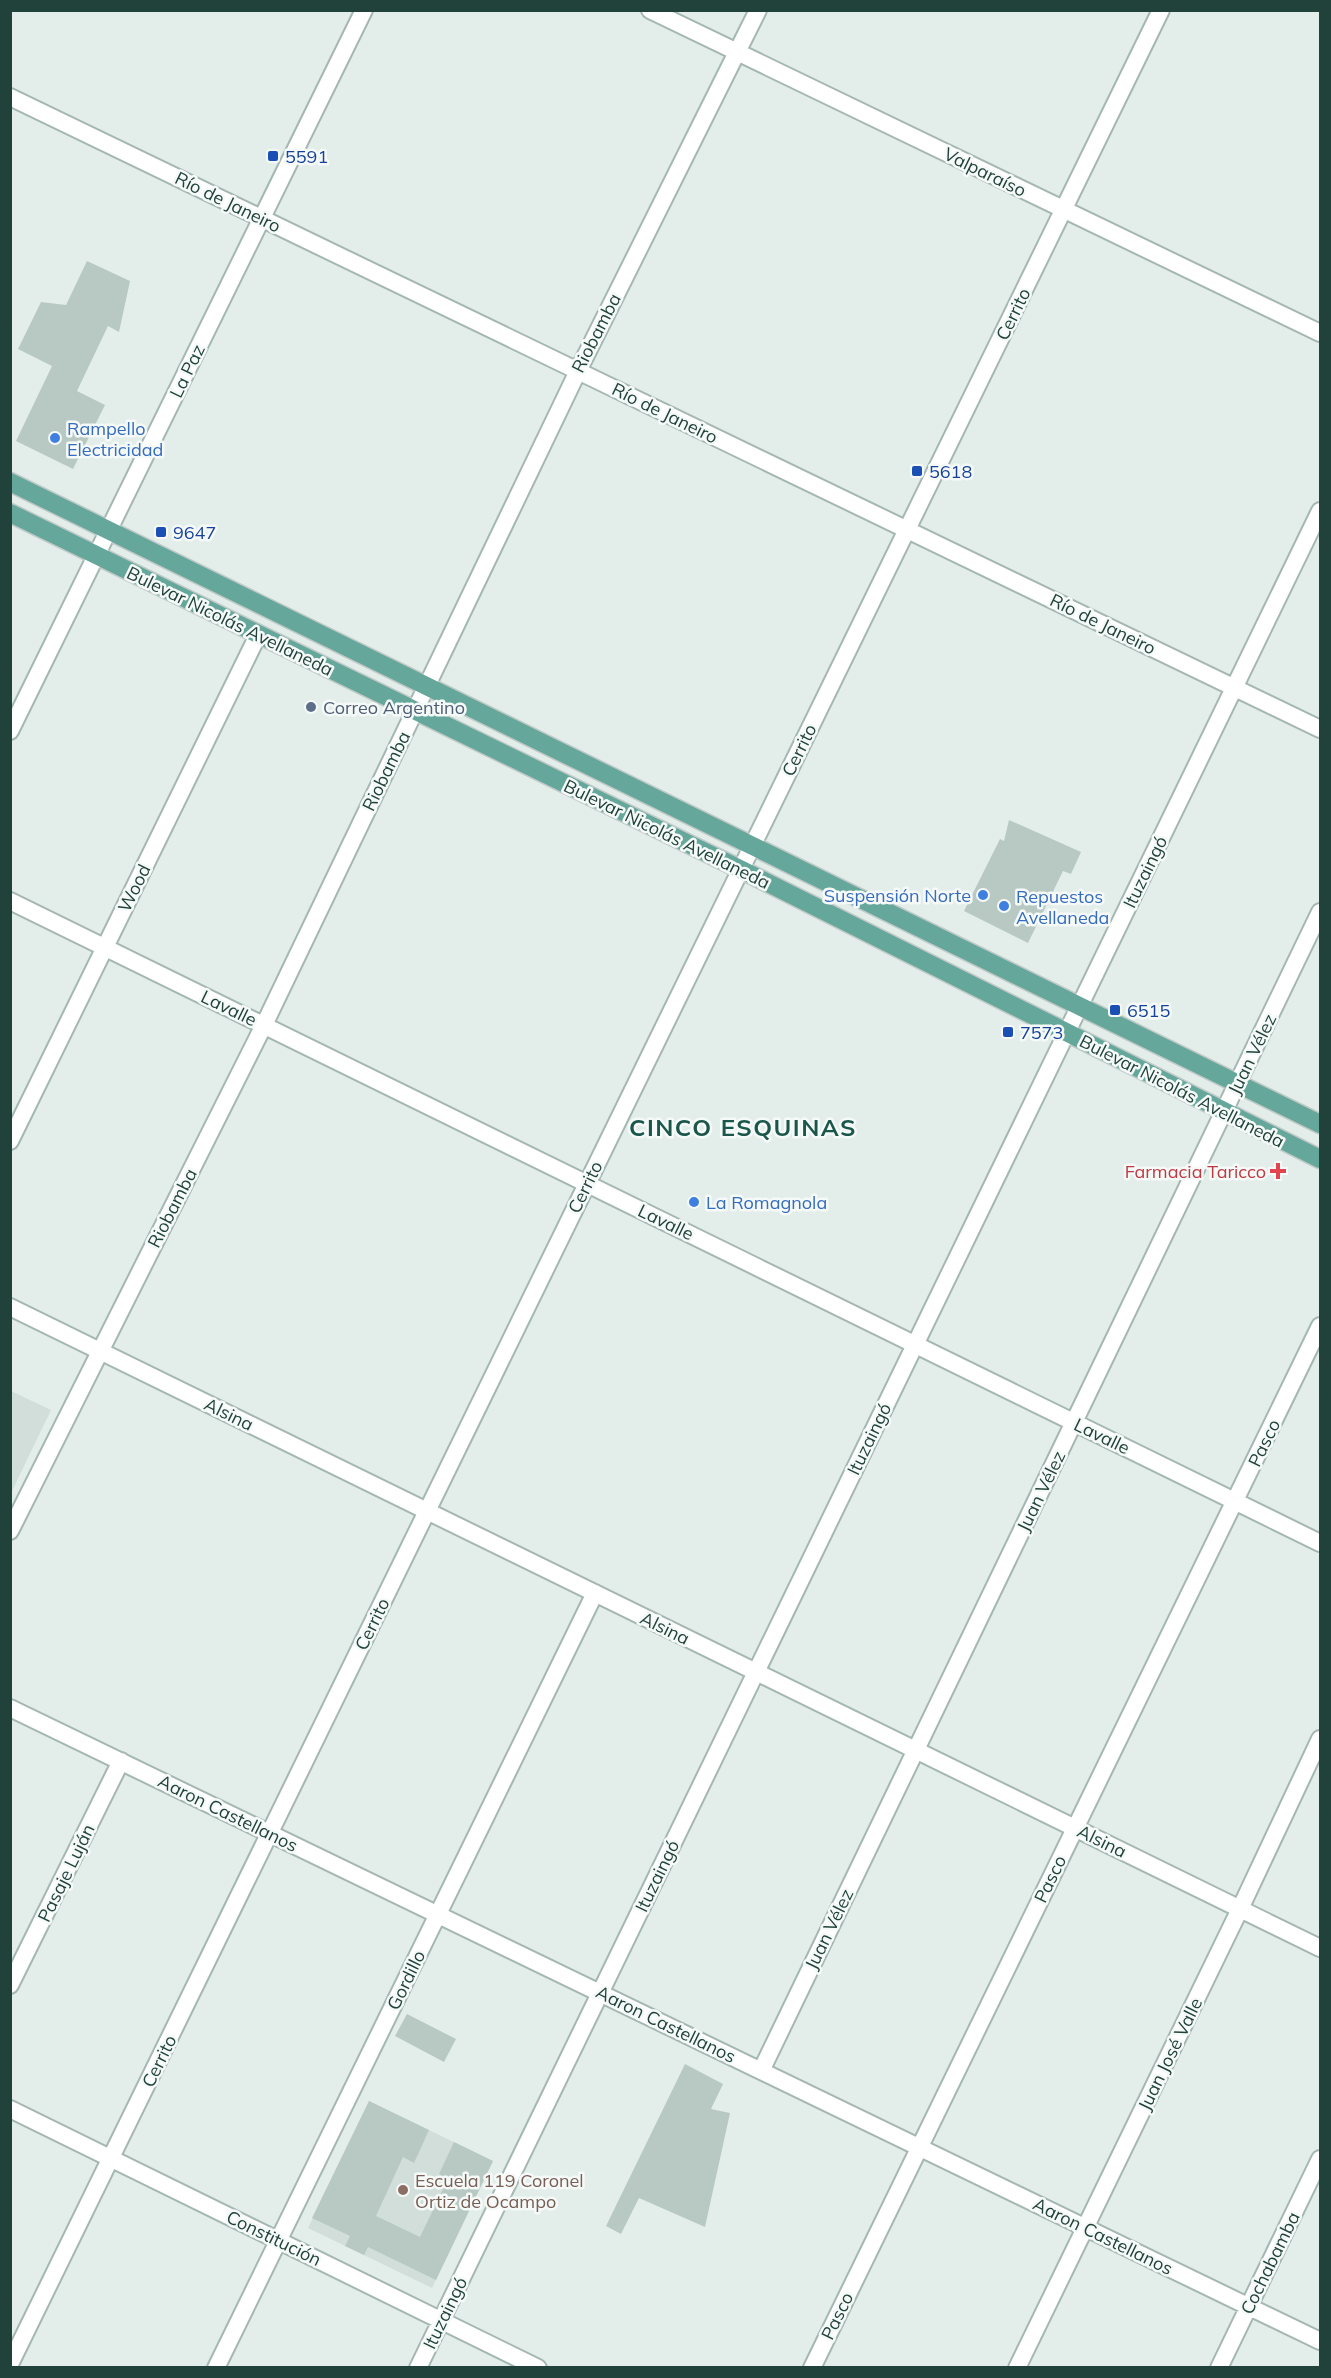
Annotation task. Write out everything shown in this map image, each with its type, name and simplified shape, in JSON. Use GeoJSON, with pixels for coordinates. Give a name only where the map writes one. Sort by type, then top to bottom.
{"type":"FeatureCollection","features":[{"type":"Feature","properties":{"kind":"main road","name":"Bulevar Nicolás Avellaneda"},"geometry":{"type":"LineString","coordinates":[[10,482],[753,844],[1320,1124]]}},
{"type":"Feature","properties":{"kind":"main road","name":"Bulevar Nicolás Avellaneda"},"geometry":{"type":"LineString","coordinates":[[10,513],[740,869],[1320,1160]]}},
{"type":"Feature","properties":{"kind":"street","name":"La Paz"},"geometry":{"type":"LineString","coordinates":[[10,731],[364,10]]}},
{"type":"Feature","properties":{"kind":"street","name":"Valparaíso"},"geometry":{"type":"LineString","coordinates":[[650,10],[1320,333]]}},
{"type":"Feature","properties":{"kind":"street","name":"Riobamba"},"geometry":{"type":"LineString","coordinates":[[10,1531],[264,1025],[578,371],[758,10]]}},
{"type":"Feature","properties":{"kind":"street","name":"Cerrito"},"geometry":{"type":"LineString","coordinates":[[10,2364],[1161,10]]}},
{"type":"Feature","properties":{"kind":"street","name":"Río de Janeiro"},"geometry":{"type":"LineString","coordinates":[[10,97],[1320,729]]}},
{"type":"Feature","properties":{"kind":"street","name":"Ituzaingó"},"geometry":{"type":"LineString","coordinates":[[418,2367],[1320,511]]}},
{"type":"Feature","properties":{"kind":"street","name":"Wood"},"geometry":{"type":"LineString","coordinates":[[10,1141],[258,635]]}},
{"type":"Feature","properties":{"kind":"street","name":"Lavalle"},"geometry":{"type":"LineString","coordinates":[[10,901],[1320,1543]]}},
{"type":"Feature","properties":{"kind":"street","name":"Juan Vélez"},"geometry":{"type":"LineString","coordinates":[[761,2070],[1320,912]]}},
{"type":"Feature","properties":{"kind":"street","name":"Alsina"},"geometry":{"type":"LineString","coordinates":[[10,1307],[1320,1948]]}},
{"type":"Feature","properties":{"kind":"street","name":"Pasco"},"geometry":{"type":"LineString","coordinates":[[812,2367],[1320,1326]]}},
{"type":"Feature","properties":{"kind":"street","name":"Gordillo"},"geometry":{"type":"LineString","coordinates":[[216,2367],[595,1593]]}},
{"type":"Feature","properties":{"kind":"street","name":"Aaron Castellanos"},"geometry":{"type":"LineString","coordinates":[[10,1708],[1320,2341]]}},
{"type":"Feature","properties":{"kind":"street","name":"Juan José Valle"},"geometry":{"type":"LineString","coordinates":[[1017,2367],[1240,1909],[1320,1738]]}},
{"type":"Feature","properties":{"kind":"street","name":"Pasaje Luján"},"geometry":{"type":"LineString","coordinates":[[10,1984],[121,1761]]}},
{"type":"Feature","properties":{"kind":"street","name":"Constitución"},"geometry":{"type":"LineString","coordinates":[[10,2109],[538,2367]]}},
{"type":"Feature","properties":{"kind":"street","name":"Cochabamba"},"geometry":{"type":"LineString","coordinates":[[1219,2367],[1320,2159]]}},
{"type":"Feature","properties":{"kind":"shaded area"},"geometry":{"type":"Polygon","coordinates":[[[11,1391],[51,1410],[11,1493],[11,1391]]]}},
{"type":"Feature","properties":{"kind":"shaded area","name":"Escuela 119 Coronel Ortiz de Ocampo"},"geometry":{"type":"Polygon","coordinates":[[[369,2101],[493,2161],[432,2288],[308,2228],[369,2101]]]}},
{"type":"Feature","properties":{"kind":"building"},"geometry":{"type":"Polygon","coordinates":[[[87,261],[130,281],[119,332],[108,326],[77,391],[105,405],[73,469],[16,441],[52,366],[18,349],[41,302],[66,305],[87,261]]]}},
{"type":"Feature","properties":{"kind":"building"},"geometry":{"type":"Polygon","coordinates":[[[1009,820],[1081,852],[1071,874],[1063,871],[1028,943],[964,911],[1000,839],[1004,841],[1009,820]]]}},
{"type":"Feature","properties":{"kind":"building"},"geometry":{"type":"Polygon","coordinates":[[[407,2014],[456,2039],[444,2062],[395,2036],[407,2014]]]}},
{"type":"Feature","properties":{"kind":"building"},"geometry":{"type":"Polygon","coordinates":[[[685,2064],[723,2084],[711,2109],[730,2113],[705,2227],[639,2198],[621,2234],[606,2226],[685,2064]]]}},
{"type":"Feature","properties":{"kind":"building","name":"Escuela 119 Coronel Ortiz de Ocampo"},"geometry":{"type":"Polygon","coordinates":[[[369,2101],[429,2130],[414,2163],[403,2157],[376,2216],[420,2237],[448,2179],[439,2174],[454,2142],[493,2161],[436,2280],[368,2247],[364,2255],[345,2246],[350,2236],[312,2218],[369,2101]]]}},
{"type":"Feature","properties":{"kind":"place","name":"5591"},"geometry":{"type":"Point","coordinates":[273,156]}},
{"type":"Feature","properties":{"kind":"place","name":"Rampello Electricidad"},"geometry":{"type":"Point","coordinates":[55,438]}},
{"type":"Feature","properties":{"kind":"place","name":"5618"},"geometry":{"type":"Point","coordinates":[917,471]}},
{"type":"Feature","properties":{"kind":"place","name":"9647"},"geometry":{"type":"Point","coordinates":[161,532]}},
{"type":"Feature","properties":{"kind":"place","name":"Correo Argentino"},"geometry":{"type":"Point","coordinates":[311,707]}},
{"type":"Feature","properties":{"kind":"place","name":"Suspensión Norte"},"geometry":{"type":"Point","coordinates":[983,895]}},
{"type":"Feature","properties":{"kind":"place","name":"Repuestos Avellaneda"},"geometry":{"type":"Point","coordinates":[1004,906]}},
{"type":"Feature","properties":{"kind":"place","name":"6515"},"geometry":{"type":"Point","coordinates":[1115,1010]}},
{"type":"Feature","properties":{"kind":"place","name":"7573"},"geometry":{"type":"Point","coordinates":[1008,1032]}},
{"type":"Feature","properties":{"kind":"place","name":"Farmacia Taricco"},"geometry":{"type":"Point","coordinates":[1278,1171]}},
{"type":"Feature","properties":{"kind":"place","name":"La Romagnola"},"geometry":{"type":"Point","coordinates":[694,1202]}},
{"type":"Feature","properties":{"kind":"place","name":"Escuela 119 Coronel Ortiz de Ocampo"},"geometry":{"type":"Point","coordinates":[403,2190]}},
{"type":"Feature","properties":{"kind":"district","name":"CINCO ESQUINAS"},"geometry":{"type":"Point","coordinates":[743,1127]}}]}
